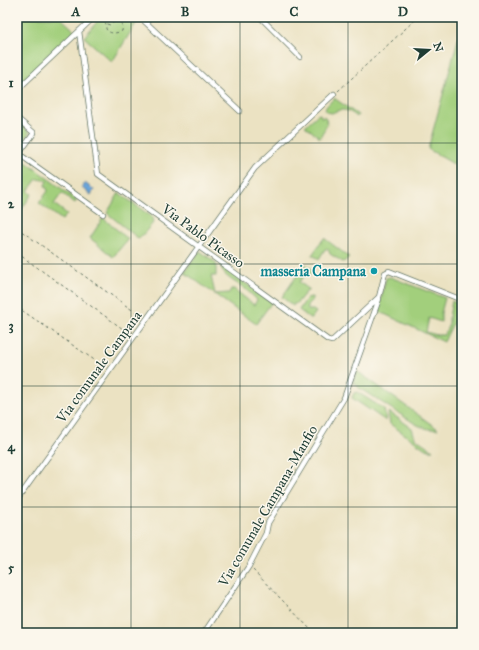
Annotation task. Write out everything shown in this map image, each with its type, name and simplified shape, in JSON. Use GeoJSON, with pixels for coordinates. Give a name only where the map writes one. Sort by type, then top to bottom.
{"type":"FeatureCollection","features":[{"type":"Feature","properties":{"kind":"street"},"geometry":{"type":"LineString","coordinates":[[17,90],[94,17]]}},
{"type":"Feature","properties":{"kind":"street"},"geometry":{"type":"LineString","coordinates":[[140,17],[240,111]]}},
{"type":"Feature","properties":{"kind":"street"},"geometry":{"type":"LineString","coordinates":[[260,17],[300,57]]}},
{"type":"Feature","properties":{"kind":"street","name":"Via Pablo Picasso"},"geometry":{"type":"LineString","coordinates":[[79,31],[98,174],[328,340],[332,341],[379,297]]}},
{"type":"Feature","properties":{"kind":"street","name":"Via comunale Campana"},"geometry":{"type":"LineString","coordinates":[[17,500],[255,168],[334,94]]}},
{"type":"Feature","properties":{"kind":"street"},"geometry":{"type":"LineString","coordinates":[[17,118],[34,133],[18,155],[103,214]]}},
{"type":"Feature","properties":{"kind":"street"},"geometry":{"type":"LineString","coordinates":[[379,297],[385,273],[389,271],[462,300]]}},
{"type":"Feature","properties":{"kind":"street","name":"Via comunale Campana-Manfio"},"geometry":{"type":"LineString","coordinates":[[204,633],[249,566],[266,532],[268,523],[344,398],[379,297]]}},
{"type":"Feature","properties":{"kind":"path"},"geometry":{"type":"LineString","coordinates":[[101,17],[106,24],[107,32],[112,33],[122,31],[123,27],[120,19],[117,17],[114,18],[114,22],[110,25],[106,24]]}},
{"type":"Feature","properties":{"kind":"path"},"geometry":{"type":"LineString","coordinates":[[334,94],[418,17]]}},
{"type":"Feature","properties":{"kind":"path"},"geometry":{"type":"LineString","coordinates":[[17,228],[146,320]]}},
{"type":"Feature","properties":{"kind":"path"},"geometry":{"type":"LineString","coordinates":[[17,253],[134,337]]}},
{"type":"Feature","properties":{"kind":"path"},"geometry":{"type":"LineString","coordinates":[[17,307],[110,371]]}},
{"type":"Feature","properties":{"kind":"path"},"geometry":{"type":"LineString","coordinates":[[249,566],[314,633]]}},
{"type":"Feature","properties":{"kind":"green space"},"geometry":{"type":"Polygon","coordinates":[[[17,17],[60,17],[76,32],[17,88],[17,17]]]}},
{"type":"Feature","properties":{"kind":"green space"},"geometry":{"type":"Polygon","coordinates":[[[101,17],[136,17],[138,20],[112,62],[84,37],[101,17]]]}},
{"type":"Feature","properties":{"kind":"green space"},"geometry":{"type":"Polygon","coordinates":[[[459,36],[462,38],[462,169],[428,149],[459,36]]]}},
{"type":"Feature","properties":{"kind":"green space"},"geometry":{"type":"Polygon","coordinates":[[[334,98],[358,115],[357,117],[351,112],[345,110],[339,110],[332,113],[327,112],[325,109],[326,107],[334,98]]]}},
{"type":"Feature","properties":{"kind":"green space"},"geometry":{"type":"Polygon","coordinates":[[[320,114],[322,118],[324,116],[326,119],[327,125],[320,138],[305,126],[320,114]]]}},
{"type":"Feature","properties":{"kind":"green space"},"geometry":{"type":"Polygon","coordinates":[[[17,122],[30,132],[17,149],[17,122]]]}},
{"type":"Feature","properties":{"kind":"green space"},"geometry":{"type":"Polygon","coordinates":[[[19,157],[77,200],[75,203],[62,193],[54,204],[67,214],[62,220],[39,203],[48,191],[45,185],[47,181],[37,179],[28,191],[32,194],[17,216],[17,206],[18,207],[23,199],[17,194],[17,160],[19,157]]]}},
{"type":"Feature","properties":{"kind":"green space"},"geometry":{"type":"Polygon","coordinates":[[[119,193],[152,217],[153,223],[139,239],[107,213],[119,193]]]}},
{"type":"Feature","properties":{"kind":"green space"},"geometry":{"type":"Polygon","coordinates":[[[103,218],[128,239],[113,257],[90,238],[103,218]]]}},
{"type":"Feature","properties":{"kind":"green space"},"geometry":{"type":"Polygon","coordinates":[[[324,238],[349,257],[343,262],[330,254],[328,249],[325,249],[319,259],[312,255],[324,238]]]}},
{"type":"Feature","properties":{"kind":"green space"},"geometry":{"type":"Polygon","coordinates":[[[200,251],[216,263],[216,276],[211,276],[215,294],[229,293],[231,289],[234,289],[254,305],[257,300],[243,287],[226,276],[221,266],[272,302],[256,324],[184,272],[200,251]]]}},
{"type":"Feature","properties":{"kind":"green space"},"geometry":{"type":"Polygon","coordinates":[[[305,264],[314,271],[312,275],[308,272],[299,282],[310,290],[306,292],[293,306],[282,297],[305,264]]]}},
{"type":"Feature","properties":{"kind":"green space"},"geometry":{"type":"Polygon","coordinates":[[[390,277],[445,298],[441,313],[441,322],[429,318],[426,332],[444,335],[449,324],[452,301],[461,306],[444,342],[378,311],[386,278],[390,277]]]}},
{"type":"Feature","properties":{"kind":"green space"},"geometry":{"type":"Polygon","coordinates":[[[312,297],[312,300],[307,307],[308,310],[313,310],[316,312],[311,319],[299,310],[307,298],[312,297]]]}},
{"type":"Feature","properties":{"kind":"green space"},"geometry":{"type":"Polygon","coordinates":[[[357,371],[438,429],[428,429],[417,425],[359,388],[353,383],[357,371]]]}},
{"type":"Feature","properties":{"kind":"green space"},"geometry":{"type":"Polygon","coordinates":[[[357,392],[384,409],[386,421],[352,398],[354,393],[357,392]]]}},
{"type":"Feature","properties":{"kind":"green space"},"geometry":{"type":"Polygon","coordinates":[[[389,412],[412,428],[415,438],[433,450],[424,448],[390,424],[389,412]]]}},
{"type":"Feature","properties":{"kind":"water"},"geometry":{"type":"Polygon","coordinates":[[[85,183],[94,190],[91,195],[82,188],[85,183]]]}},
{"type":"Feature","properties":{"kind":"place","name":"masseria Campana"},"geometry":{"type":"Point","coordinates":[374,271]}}]}
